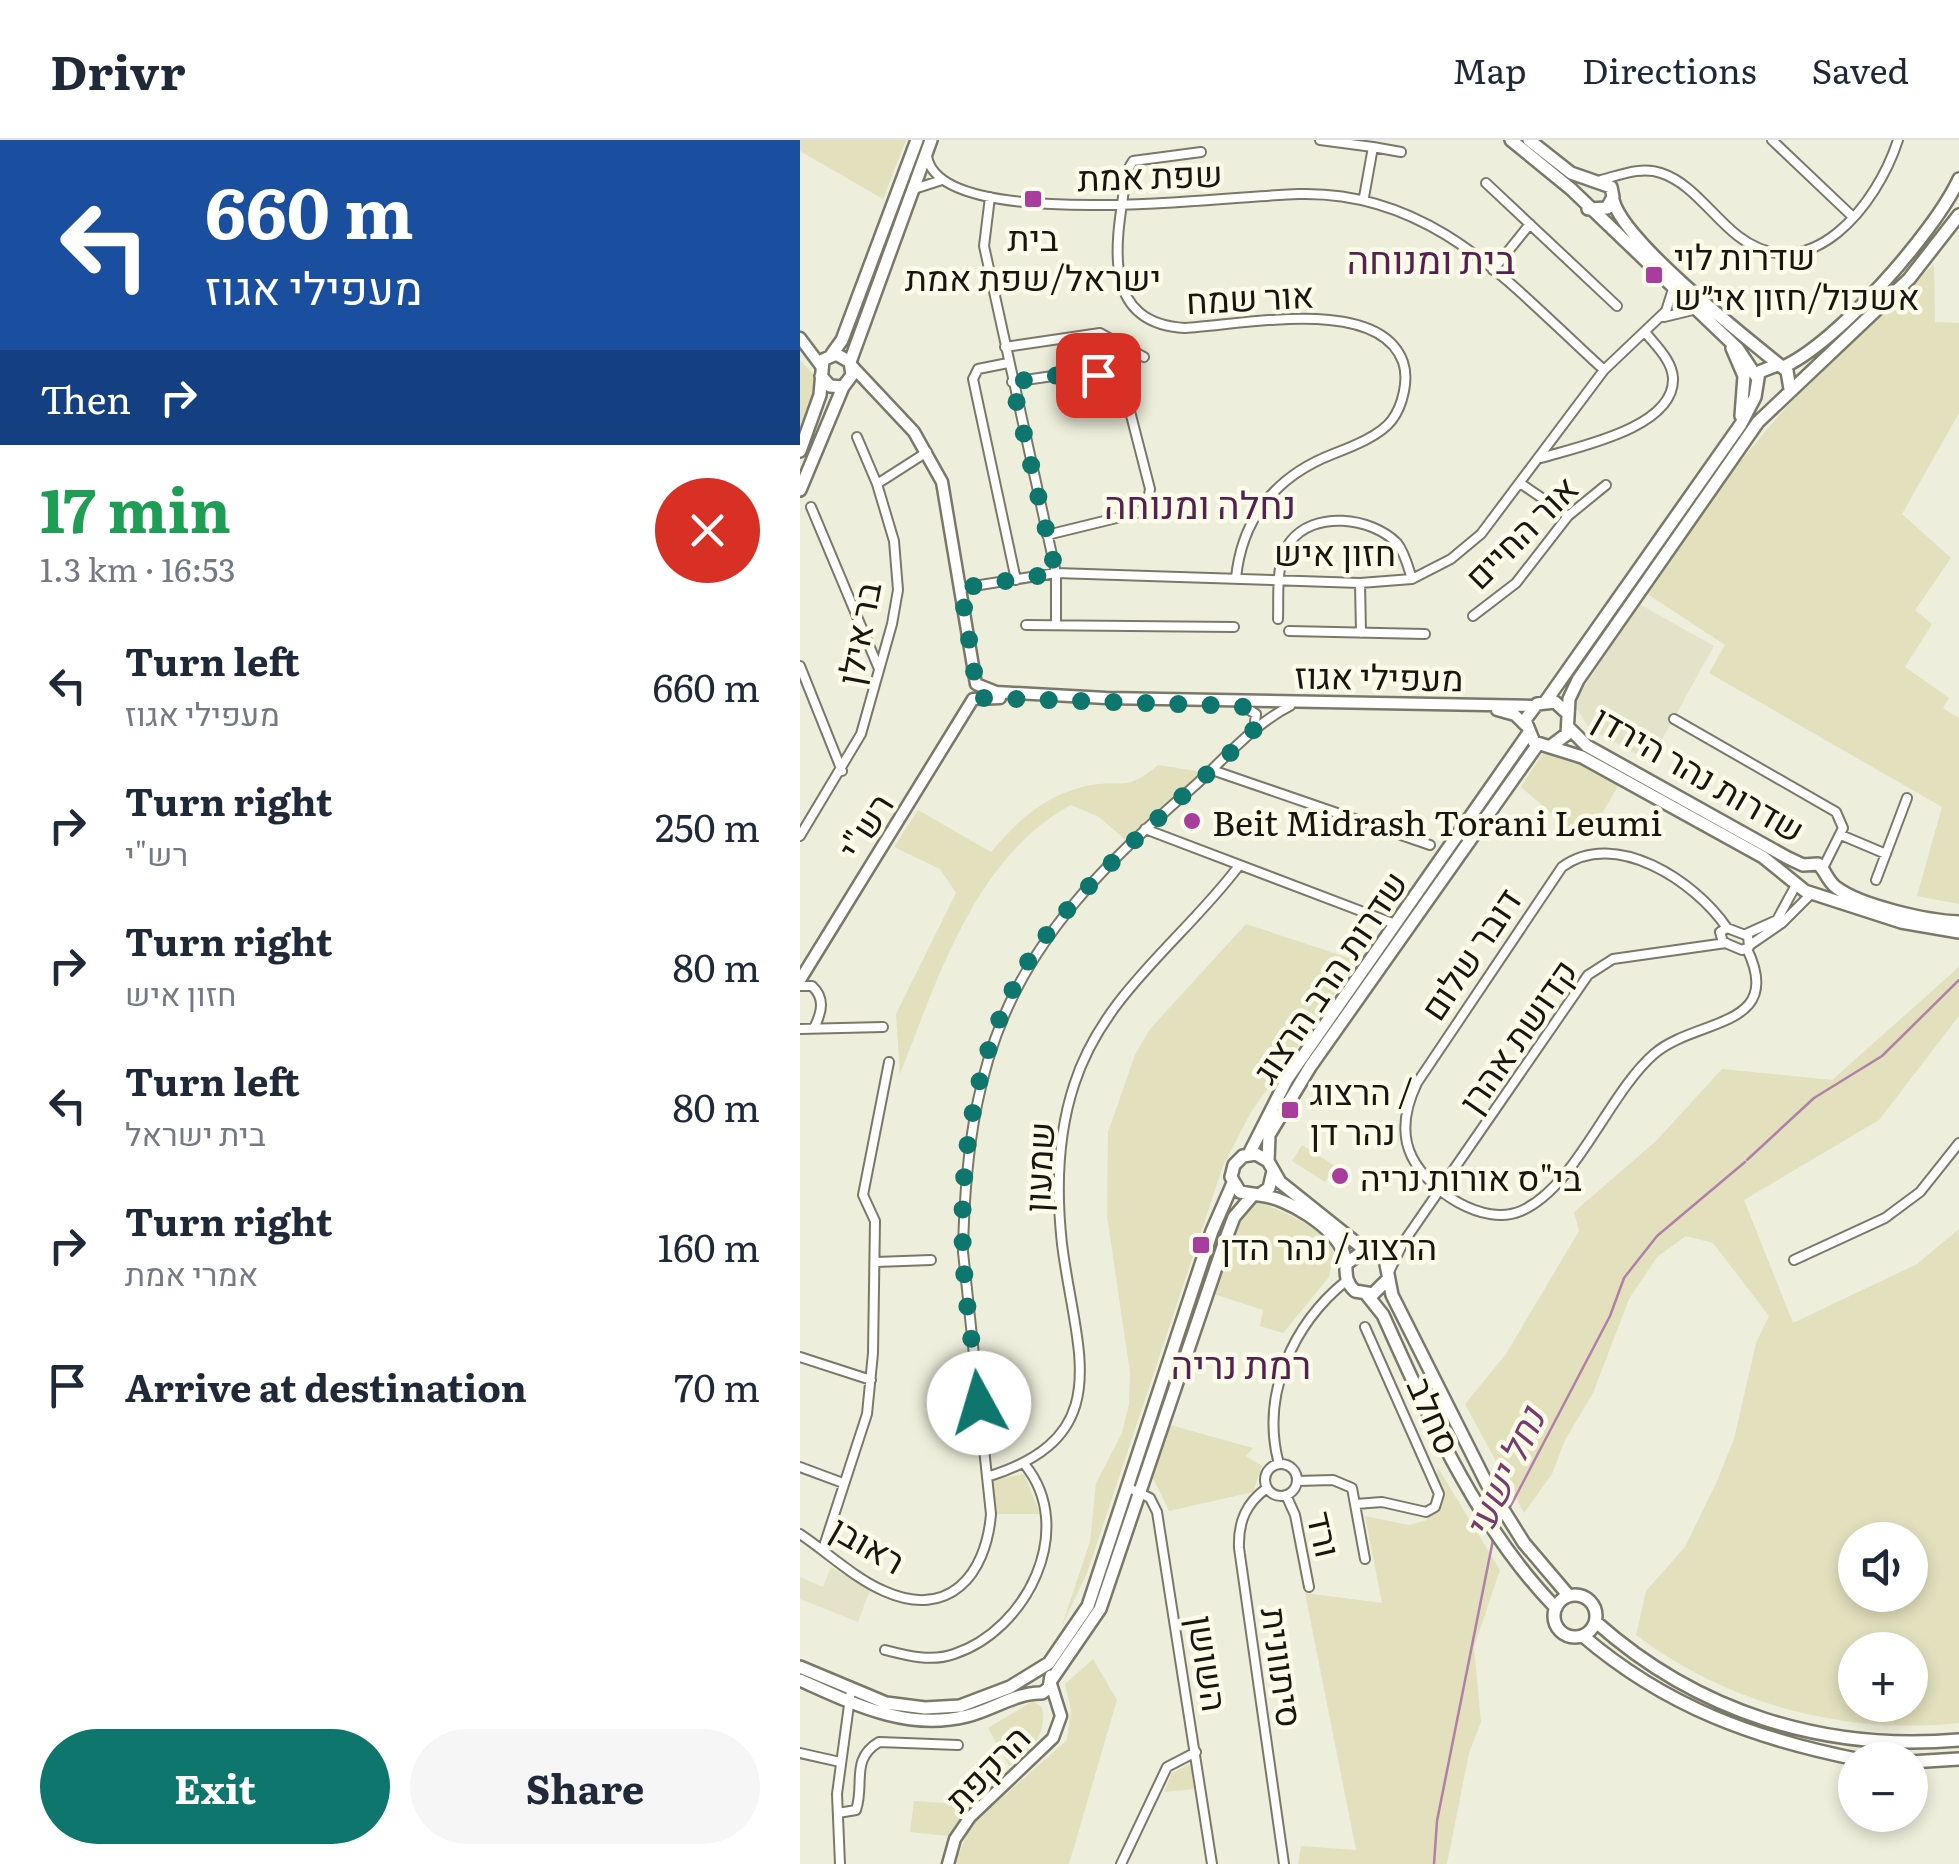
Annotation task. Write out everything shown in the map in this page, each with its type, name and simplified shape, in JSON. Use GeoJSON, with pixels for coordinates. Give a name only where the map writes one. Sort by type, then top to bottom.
{"type":"FeatureCollection","features":[{"type":"Feature","properties":{"kind":"main road"},"geometry":{"type":"LineString","coordinates":[[800,451],[820,396],[826,363],[842,340],[917,140]]}},
{"type":"Feature","properties":{"kind":"main road"},"geometry":{"type":"LineString","coordinates":[[1511,140],[1746,356],[1767,399],[1778,400]]}},
{"type":"Feature","properties":{"kind":"main road"},"geometry":{"type":"LineString","coordinates":[[1530,140],[1571,173],[1598,180],[1613,197],[1622,223],[1780,366],[1790,377],[1790,389]]}},
{"type":"Feature","properties":{"kind":"main road"},"geometry":{"type":"LineString","coordinates":[[800,490],[844,386],[929,146]]}},
{"type":"Feature","properties":{"kind":"main road"},"geometry":{"type":"LineString","coordinates":[[1545,745],[1526,730],[1533,706],[1546,701],[1736,432],[1762,368],[1780,366],[1806,354],[1914,251],[1959,179]]}},
{"type":"Feature","properties":{"kind":"main road"},"geometry":{"type":"LineString","coordinates":[[1585,204],[1584,186],[1598,180]]}},
{"type":"Feature","properties":{"kind":"main road"},"geometry":{"type":"LineString","coordinates":[[1585,204],[1603,211],[1613,197]]}},
{"type":"Feature","properties":{"kind":"main road"},"geometry":{"type":"LineString","coordinates":[[800,1667],[849,1696],[906,1707],[944,1708],[974,1702],[1026,1678],[1055,1656],[1088,1606],[1224,1240],[1240,1206],[1269,1188],[1269,1134],[1310,1068],[1545,745],[1563,740],[1570,728],[1567,713],[1578,680],[1778,400],[1917,270],[1959,214]]}},
{"type":"Feature","properties":{"kind":"main road"},"geometry":{"type":"LineString","coordinates":[[1724,336],[1744,376],[1745,397],[1736,432]]}},
{"type":"Feature","properties":{"kind":"main road"},"geometry":{"type":"LineString","coordinates":[[826,363],[851,364]]}},
{"type":"Feature","properties":{"kind":"main road"},"geometry":{"type":"LineString","coordinates":[[826,363],[830,386],[844,386]]}},
{"type":"Feature","properties":{"kind":"main road"},"geometry":{"type":"LineString","coordinates":[[1546,701],[1558,704],[1567,713]]}},
{"type":"Feature","properties":{"kind":"main road","name":"שדרות נהר הירדן"},"geometry":{"type":"LineString","coordinates":[[1570,728],[1587,746],[1817,868],[1852,896],[1954,927]]}},
{"type":"Feature","properties":{"kind":"main road","name":"שדרות הרב הרצוג"},"geometry":{"type":"LineString","coordinates":[[1249,1154],[1287,1079],[1526,730]]}},
{"type":"Feature","properties":{"kind":"main road","name":"שדרות נהר הירדן"},"geometry":{"type":"LineString","coordinates":[[1545,745],[1598,766],[1763,856],[1814,892],[1887,918],[1954,927]]}},
{"type":"Feature","properties":{"kind":"main road"},"geometry":{"type":"LineString","coordinates":[[1796,882],[1817,868]]}},
{"type":"Feature","properties":{"kind":"main road"},"geometry":{"type":"LineString","coordinates":[[1814,892],[1817,868]]}},
{"type":"Feature","properties":{"kind":"main road"},"geometry":{"type":"LineString","coordinates":[[800,1680],[904,1719],[945,1720],[978,1714],[1045,1687],[1100,1609],[1212,1231],[1233,1183],[1234,1165],[1249,1154],[1271,1166],[1280,1182],[1365,1250],[1380,1254],[1487,1484],[1524,1543],[1569,1596]]}},
{"type":"Feature","properties":{"kind":"main road"},"geometry":{"type":"LineString","coordinates":[[1233,1183],[1255,1196],[1280,1200],[1337,1240],[1346,1264],[1346,1281],[1355,1291],[1367,1295],[1382,1315],[1476,1502],[1514,1560],[1556,1608]]}},
{"type":"Feature","properties":{"kind":"main road"},"geometry":{"type":"LineString","coordinates":[[1346,1264],[1365,1250]]}},
{"type":"Feature","properties":{"kind":"main road"},"geometry":{"type":"LineString","coordinates":[[1367,1295],[1382,1288],[1388,1276]]}},
{"type":"Feature","properties":{"kind":"main road"},"geometry":{"type":"LineString","coordinates":[[1838,1755],[1791,1746],[1699,1714],[1634,1678],[1583,1636],[1563,1633],[1555,1622],[1556,1608],[1569,1596],[1582,1596],[1591,1602],[1596,1622],[1646,1664],[1684,1688],[1765,1720],[1866,1743],[1959,1740]]}},
{"type":"Feature","properties":{"kind":"main road"},"geometry":{"type":"LineString","coordinates":[[1583,1636],[1596,1622]]}},
{"type":"Feature","properties":{"kind":"main road"},"geometry":{"type":"LineString","coordinates":[[1040,1668],[1045,1687]]}},
{"type":"Feature","properties":{"kind":"main road"},"geometry":{"type":"LineString","coordinates":[[1026,1678],[1045,1687]]}},
{"type":"Feature","properties":{"kind":"main road"},"geometry":{"type":"LineString","coordinates":[[1928,1761],[1959,1758]]}},
{"type":"Feature","properties":{"kind":"street"},"geometry":{"type":"LineString","coordinates":[[1320,140],[1401,152]]}},
{"type":"Feature","properties":{"kind":"street"},"geometry":{"type":"LineString","coordinates":[[1772,140],[1853,217]]}},
{"type":"Feature","properties":{"kind":"street"},"geometry":{"type":"LineString","coordinates":[[1598,180],[1654,171],[1674,179],[1739,237],[1771,253],[1816,248],[1853,217],[1876,188],[1898,140]]}},
{"type":"Feature","properties":{"kind":"street"},"geometry":{"type":"LineString","coordinates":[[913,190],[942,180],[929,168],[929,146]]}},
{"type":"Feature","properties":{"kind":"street"},"geometry":{"type":"LineString","coordinates":[[1364,197],[1372,147]]}},
{"type":"Feature","properties":{"kind":"street","name":"אור שמח"},"geometry":{"type":"LineString","coordinates":[[1202,152],[1133,161],[1127,171],[1120,278],[1129,303],[1147,319],[1185,328],[1352,320],[1388,338],[1398,349],[1406,370],[1404,395],[1392,420],[1350,447],[1292,474],[1252,516],[1243,534],[1236,578]]}},
{"type":"Feature","properties":{"kind":"street"},"geometry":{"type":"LineString","coordinates":[[1613,197],[1620,182],[1635,172]]}},
{"type":"Feature","properties":{"kind":"street","name":"שפת אמת"},"geometry":{"type":"LineString","coordinates":[[942,180],[990,197],[1122,206],[1298,194],[1364,197],[1403,209],[1460,242],[1604,370]]}},
{"type":"Feature","properties":{"kind":"street"},"geometry":{"type":"LineString","coordinates":[[1486,183],[1617,306]]}},
{"type":"Feature","properties":{"kind":"street"},"geometry":{"type":"LineString","coordinates":[[990,197],[984,246],[1056,573],[1056,624]]}},
{"type":"Feature","properties":{"kind":"street"},"geometry":{"type":"LineString","coordinates":[[1492,270],[1530,224]]}},
{"type":"Feature","properties":{"kind":"street","name":"חזון איש"},"geometry":{"type":"LineString","coordinates":[[961,588],[1056,573],[1360,583],[1412,579],[1468,546],[1541,458],[1604,370],[1669,306],[1673,289]]}},
{"type":"Feature","properties":{"kind":"street","name":"חזון איש"},"geometry":{"type":"LineString","coordinates":[[1656,322],[1680,310],[1698,312]]}},
{"type":"Feature","properties":{"kind":"street"},"geometry":{"type":"LineString","coordinates":[[1541,458],[1617,435],[1660,410],[1673,379],[1668,360],[1645,332]]}},
{"type":"Feature","properties":{"kind":"street"},"geometry":{"type":"LineString","coordinates":[[1005,347],[1100,333],[1144,358]]}},
{"type":"Feature","properties":{"kind":"street"},"geometry":{"type":"LineString","coordinates":[[802,339],[826,363]]}},
{"type":"Feature","properties":{"kind":"street"},"geometry":{"type":"LineString","coordinates":[[1008,363],[978,369],[973,379],[1016,580]]}},
{"type":"Feature","properties":{"kind":"street"},"geometry":{"type":"LineString","coordinates":[[851,364],[900,416],[927,452],[947,497],[980,692]]}},
{"type":"Feature","properties":{"kind":"street"},"geometry":{"type":"LineString","coordinates":[[1012,382],[1080,372],[1124,388],[1150,489],[1147,506],[1137,512],[1047,535]]}},
{"type":"Feature","properties":{"kind":"street"},"geometry":{"type":"LineString","coordinates":[[844,386],[873,391]]}},
{"type":"Feature","properties":{"kind":"street","name":"בר אילן"},"geometry":{"type":"LineString","coordinates":[[800,836],[861,734],[898,590],[894,541],[877,484],[857,437]]}},
{"type":"Feature","properties":{"kind":"street"},"geometry":{"type":"LineString","coordinates":[[877,484],[927,452]]}},
{"type":"Feature","properties":{"kind":"street"},"geometry":{"type":"LineString","coordinates":[[1520,483],[1568,516]]}},
{"type":"Feature","properties":{"kind":"street","name":"אור החיים"},"geometry":{"type":"LineString","coordinates":[[1473,616],[1516,583],[1568,516],[1606,485]]}},
{"type":"Feature","properties":{"kind":"street"},"geometry":{"type":"LineString","coordinates":[[811,507],[880,671]]}},
{"type":"Feature","properties":{"kind":"street"},"geometry":{"type":"LineString","coordinates":[[1278,619],[1282,561],[1293,538],[1308,528],[1343,520],[1360,522],[1396,543],[1412,579]]}},
{"type":"Feature","properties":{"kind":"street"},"geometry":{"type":"LineString","coordinates":[[1360,583],[1360,633]]}},
{"type":"Feature","properties":{"kind":"street"},"geometry":{"type":"LineString","coordinates":[[1026,625],[1234,628]]}},
{"type":"Feature","properties":{"kind":"street"},"geometry":{"type":"LineString","coordinates":[[1289,632],[1426,634]]}},
{"type":"Feature","properties":{"kind":"street"},"geometry":{"type":"LineString","coordinates":[[800,666],[842,771]]}},
{"type":"Feature","properties":{"kind":"street","name":"מעפילי אגוז"},"geometry":{"type":"LineString","coordinates":[[980,692],[1241,706],[1505,711],[1526,730]]}},
{"type":"Feature","properties":{"kind":"street","name":"מעפילי אגוז"},"geometry":{"type":"LineString","coordinates":[[980,692],[1533,706]]}},
{"type":"Feature","properties":{"kind":"street","name":"רש\"י"},"geometry":{"type":"LineString","coordinates":[[800,983],[980,692]]}},
{"type":"Feature","properties":{"kind":"street"},"geometry":{"type":"LineString","coordinates":[[1241,706],[1258,718],[1252,733]]}},
{"type":"Feature","properties":{"kind":"street","name":"ראובן"},"geometry":{"type":"LineString","coordinates":[[800,1534],[884,1591],[918,1599],[942,1596],[977,1572],[989,1546],[987,1477],[963,1252],[967,1157],[976,1102],[1004,1014],[1031,956],[1054,924],[1145,829],[1252,733],[1290,706]]}},
{"type":"Feature","properties":{"kind":"street"},"geometry":{"type":"LineString","coordinates":[[1674,720],[1831,808],[1843,822],[1841,836],[1817,868]]}},
{"type":"Feature","properties":{"kind":"street"},"geometry":{"type":"LineString","coordinates":[[1212,770],[1430,845]]}},
{"type":"Feature","properties":{"kind":"street"},"geometry":{"type":"LineString","coordinates":[[1876,880],[1908,798]]}},
{"type":"Feature","properties":{"kind":"street"},"geometry":{"type":"LineString","coordinates":[[1145,829],[1395,924]]}},
{"type":"Feature","properties":{"kind":"street"},"geometry":{"type":"LineString","coordinates":[[1841,836],[1886,854]]}},
{"type":"Feature","properties":{"kind":"street","name":"דובר שלום"},"geometry":{"type":"LineString","coordinates":[[1440,1190],[1412,1158],[1406,1112],[1411,1095],[1490,968],[1562,867],[1588,853],[1615,851],[1631,856],[1687,887],[1713,908],[1727,928]]}},
{"type":"Feature","properties":{"kind":"street","name":"שמעון"},"geometry":{"type":"LineString","coordinates":[[987,1477],[1026,1465],[1053,1445],[1078,1399],[1081,1372],[1062,1244],[1058,1169],[1075,1082],[1111,1009],[1238,867]]}},
{"type":"Feature","properties":{"kind":"street"},"geometry":{"type":"LineString","coordinates":[[1796,882],[1777,920],[1746,934],[1727,928],[1720,935],[1726,943],[1749,947],[1814,892]]}},
{"type":"Feature","properties":{"kind":"street"},"geometry":{"type":"LineString","coordinates":[[1440,1190],[1492,1214],[1510,1214],[1537,1200],[1650,1057],[1671,1040],[1744,1012],[1757,989],[1746,934]]}},
{"type":"Feature","properties":{"kind":"street","name":"קדושת אהרן"},"geometry":{"type":"LineString","coordinates":[[1388,1276],[1403,1243],[1588,975],[1602,963],[1726,943]]}},
{"type":"Feature","properties":{"kind":"street"},"geometry":{"type":"LineString","coordinates":[[800,983],[812,986],[820,994],[822,1011],[814,1026]]}},
{"type":"Feature","properties":{"kind":"street"},"geometry":{"type":"LineString","coordinates":[[800,1028],[883,1027]]}},
{"type":"Feature","properties":{"kind":"street"},"geometry":{"type":"LineString","coordinates":[[823,1549],[867,1414],[876,1262],[875,1221],[863,1195],[889,1062]]}},
{"type":"Feature","properties":{"kind":"street"},"geometry":{"type":"LineString","coordinates":[[1794,1260],[1885,1218],[1920,1192],[1959,1143]]}},
{"type":"Feature","properties":{"kind":"street","name":"קדושת אהרן"},"geometry":{"type":"LineString","coordinates":[[1380,1254],[1403,1243]]}},
{"type":"Feature","properties":{"kind":"street"},"geometry":{"type":"LineString","coordinates":[[876,1262],[931,1260]]}},
{"type":"Feature","properties":{"kind":"street"},"geometry":{"type":"LineString","coordinates":[[1279,1464],[1272,1418],[1290,1354],[1311,1314],[1346,1281]]}},
{"type":"Feature","properties":{"kind":"street","name":"סחלב"},"geometry":{"type":"LineString","coordinates":[[1297,1481],[1344,1484],[1352,1488],[1356,1504],[1382,1502],[1426,1512],[1435,1506],[1439,1494],[1365,1327]]}},
{"type":"Feature","properties":{"kind":"street"},"geometry":{"type":"LineString","coordinates":[[800,1357],[871,1380]]}},
{"type":"Feature","properties":{"kind":"street"},"geometry":{"type":"LineString","coordinates":[[1279,1464],[1292,1468],[1297,1481],[1286,1495],[1277,1496],[1267,1488],[1266,1473],[1279,1464]]}},
{"type":"Feature","properties":{"kind":"street"},"geometry":{"type":"LineString","coordinates":[[885,1650],[930,1658],[954,1654],[998,1629],[1014,1614],[1030,1588],[1046,1538],[1047,1515],[1038,1482],[1026,1465]]}},
{"type":"Feature","properties":{"kind":"street"},"geometry":{"type":"LineString","coordinates":[[800,1467],[843,1483]]}},
{"type":"Feature","properties":{"kind":"street","name":"סיתוונית"},"geometry":{"type":"LineString","coordinates":[[1267,1488],[1249,1504],[1238,1532],[1284,1864]]}},
{"type":"Feature","properties":{"kind":"street","name":"השושן"},"geometry":{"type":"LineString","coordinates":[[1133,1490],[1154,1504],[1161,1529],[1212,1864]]}},
{"type":"Feature","properties":{"kind":"street","name":"ורד"},"geometry":{"type":"LineString","coordinates":[[1286,1495],[1295,1515],[1310,1587]]}},
{"type":"Feature","properties":{"kind":"street"},"geometry":{"type":"LineString","coordinates":[[1356,1504],[1365,1559]]}},
{"type":"Feature","properties":{"kind":"street","name":"הרקפת"},"geometry":{"type":"LineString","coordinates":[[948,1864],[955,1839],[970,1818],[1054,1738],[1061,1709],[1045,1687]]}},
{"type":"Feature","properties":{"kind":"street"},"geometry":{"type":"LineString","coordinates":[[840,1864],[840,1762],[849,1696]]}},
{"type":"Feature","properties":{"kind":"street"},"geometry":{"type":"LineString","coordinates":[[838,1813],[856,1810],[859,1767],[870,1748],[891,1740],[958,1744]]}},
{"type":"Feature","properties":{"kind":"street"},"geometry":{"type":"LineString","coordinates":[[1121,1864],[1167,1768],[1196,1752]]}},
{"type":"Feature","properties":{"kind":"street"},"geometry":{"type":"LineString","coordinates":[[800,1753],[840,1762]]}},
{"type":"Feature","properties":{"kind":"shaded area"},"geometry":{"type":"Polygon","coordinates":[[[800,140],[906,140],[883,199],[800,151],[800,140]]]}},
{"type":"Feature","properties":{"kind":"shaded area"},"geometry":{"type":"Polygon","coordinates":[[[1934,264],[1935,322],[1959,323],[1959,413],[1902,514],[1951,558],[1915,610],[1932,624],[1905,667],[1949,698],[1943,708],[1959,718],[1959,904],[1917,896],[1942,807],[1709,673],[1725,645],[1646,593],[1733,470],[1787,406],[1934,264]]]}},
{"type":"Feature","properties":{"kind":"shaded area"},"geometry":{"type":"Polygon","coordinates":[[[800,360],[816,377],[815,404],[800,442],[800,360]]]}},
{"type":"Feature","properties":{"kind":"shaded area"},"geometry":{"type":"Polygon","coordinates":[[[1639,604],[1714,646],[1650,761],[1590,729],[1576,708],[1578,696],[1639,604]]]}},
{"type":"Feature","properties":{"kind":"shaded area"},"geometry":{"type":"Polygon","coordinates":[[[1552,750],[1619,784],[1592,831],[1574,833],[1521,787],[1543,753],[1552,750]]]}},
{"type":"Feature","properties":{"kind":"shaded area"},"geometry":{"type":"Polygon","coordinates":[[[1158,765],[1202,772],[1130,844],[1099,817],[1071,805],[1009,855],[985,888],[945,960],[900,1074],[896,1014],[956,893],[940,869],[894,847],[918,810],[991,852],[1022,820],[1057,796],[1086,786],[1130,782],[1158,765]]]}},
{"type":"Feature","properties":{"kind":"shaded area"},"geometry":{"type":"Polygon","coordinates":[[[1246,924],[1358,961],[1251,1112],[1223,1166],[1087,1573],[1061,1628],[1090,1542],[1096,1483],[1122,1433],[1129,1404],[1130,1373],[1107,1216],[1108,1132],[1135,1055],[1150,1029],[1246,924]]]}},
{"type":"Feature","properties":{"kind":"shaded area"},"geometry":{"type":"Polygon","coordinates":[[[1959,967],[1959,1016],[1879,1120],[1744,1200],[1793,1323],[1917,1264],[1959,1229],[1959,1723],[1916,1726],[1857,1722],[1928,1722],[1928,1632],[1838,1632],[1838,1720],[1749,1697],[1709,1680],[1636,1635],[1646,1591],[1685,1547],[1717,1481],[1734,1439],[1756,1343],[1769,1316],[1713,1243],[1686,1236],[1657,1257],[1629,1299],[1593,1393],[1565,1440],[1552,1474],[1524,1513],[1465,1404],[1506,1354],[1579,1231],[1574,1212],[1656,1141],[1722,1069],[1832,1080],[1959,967]]]}},
{"type":"Feature","properties":{"kind":"shaded area"},"geometry":{"type":"Polygon","coordinates":[[[1302,1145],[1335,1166],[1325,1182],[1292,1161],[1302,1145]]]}},
{"type":"Feature","properties":{"kind":"shaded area"},"geometry":{"type":"Polygon","coordinates":[[[1259,1201],[1311,1227],[1334,1253],[1329,1277],[1283,1333],[1260,1326],[1263,1310],[1214,1294],[1243,1212],[1259,1201]]]}},
{"type":"Feature","properties":{"kind":"shaded area"},"geometry":{"type":"Polygon","coordinates":[[[1170,1425],[1253,1448],[1246,1456],[1262,1466],[1253,1492],[1169,1511],[1151,1474],[1170,1425]]]}},
{"type":"Feature","properties":{"kind":"shaded area"},"geometry":{"type":"Polygon","coordinates":[[[1438,1468],[1500,1570],[1474,1647],[1481,1722],[1469,1753],[1447,1864],[1298,1864],[1301,1846],[1356,1850],[1305,1593],[1382,1603],[1365,1516],[1409,1525],[1427,1520],[1438,1468]]]}},
{"type":"Feature","properties":{"kind":"shaded area"},"geometry":{"type":"Polygon","coordinates":[[[1024,1474],[1040,1514],[996,1514],[993,1480],[1024,1474]]]}},
{"type":"Feature","properties":{"kind":"shaded area"},"geometry":{"type":"Polygon","coordinates":[[[831,1567],[870,1590],[858,1622],[800,1599],[800,1577],[823,1587],[831,1567]]]}},
{"type":"Feature","properties":{"kind":"shaded area"},"geometry":{"type":"Polygon","coordinates":[[[1093,1659],[1117,1700],[1069,1864],[955,1864],[970,1826],[1067,1740],[1071,1710],[1065,1684],[1093,1659]]]}},
{"type":"Feature","properties":{"kind":"shaded area"},"geometry":{"type":"Polygon","coordinates":[[[1033,1701],[1042,1707],[1040,1735],[1009,1766],[988,1728],[1033,1701]]]}},
{"type":"Feature","properties":{"kind":"shaded area"},"geometry":{"type":"Polygon","coordinates":[[[1192,1763],[1195,1789],[1164,1792],[1172,1773],[1192,1763]]]}},
{"type":"Feature","properties":{"kind":"shaded area"},"geometry":{"type":"Polygon","coordinates":[[[914,1801],[973,1805],[948,1836],[910,1832],[914,1801]]]}},
{"type":"Feature","properties":{"kind":"waterway","name":"נחל ישעי"},"geometry":{"type":"LineString","coordinates":[[1747,1160],[1814,1098],[1882,1056],[1959,980]]}},
{"type":"Feature","properties":{"kind":"waterway","name":"נחל ישעי"},"geometry":{"type":"LineString","coordinates":[[1508,1511],[1610,1316],[1624,1278],[1657,1236],[1745,1162]]}},
{"type":"Feature","properties":{"kind":"waterway","name":"נחל ישעי"},"geometry":{"type":"LineString","coordinates":[[1434,1864],[1437,1821],[1493,1540]]}},
{"type":"Feature","properties":{"kind":"place","name":"בית ישראל/שפת אמת"},"geometry":{"type":"Point","coordinates":[1033,199]}},
{"type":"Feature","properties":{"kind":"place","name":"שדרות לוי אשכול/חזון אי״ש"},"geometry":{"type":"Point","coordinates":[1654,275]}},
{"type":"Feature","properties":{"kind":"place","name":"Beit Midrash Torani Leumi"},"geometry":{"type":"Point","coordinates":[1192,821]}},
{"type":"Feature","properties":{"kind":"place","name":"הרצוג / נהר דן"},"geometry":{"type":"Point","coordinates":[1290,1110]}},
{"type":"Feature","properties":{"kind":"place","name":"בי\"ס אורות נריה"},"geometry":{"type":"Point","coordinates":[1340,1176]}},
{"type":"Feature","properties":{"kind":"place","name":"הרצוג / נהר הדן"},"geometry":{"type":"Point","coordinates":[1201,1245]}},
{"type":"Feature","properties":{"kind":"district","name":"בית ומנוחה"},"geometry":{"type":"Point","coordinates":[1431,257]}},
{"type":"Feature","properties":{"kind":"district","name":"נחלה ומנוחה"},"geometry":{"type":"Point","coordinates":[1200,502]}},
{"type":"Feature","properties":{"kind":"district","name":"רמת נריה"},"geometry":{"type":"Point","coordinates":[1241,1362]}},
{"type":"Feature","properties":{"kind":"route"},"geometry":{"type":"LineString","coordinates":[[979,1403],[963,1252],[967,1157],[991,1046],[1010,998],[1031,956],[1054,924],[1145,829],[1252,733],[1258,721],[1253,711],[1241,706],[984,698],[985,688],[976,684],[961,588],[1056,573],[1012,382],[1080,372],[1098,375]]}}]}
